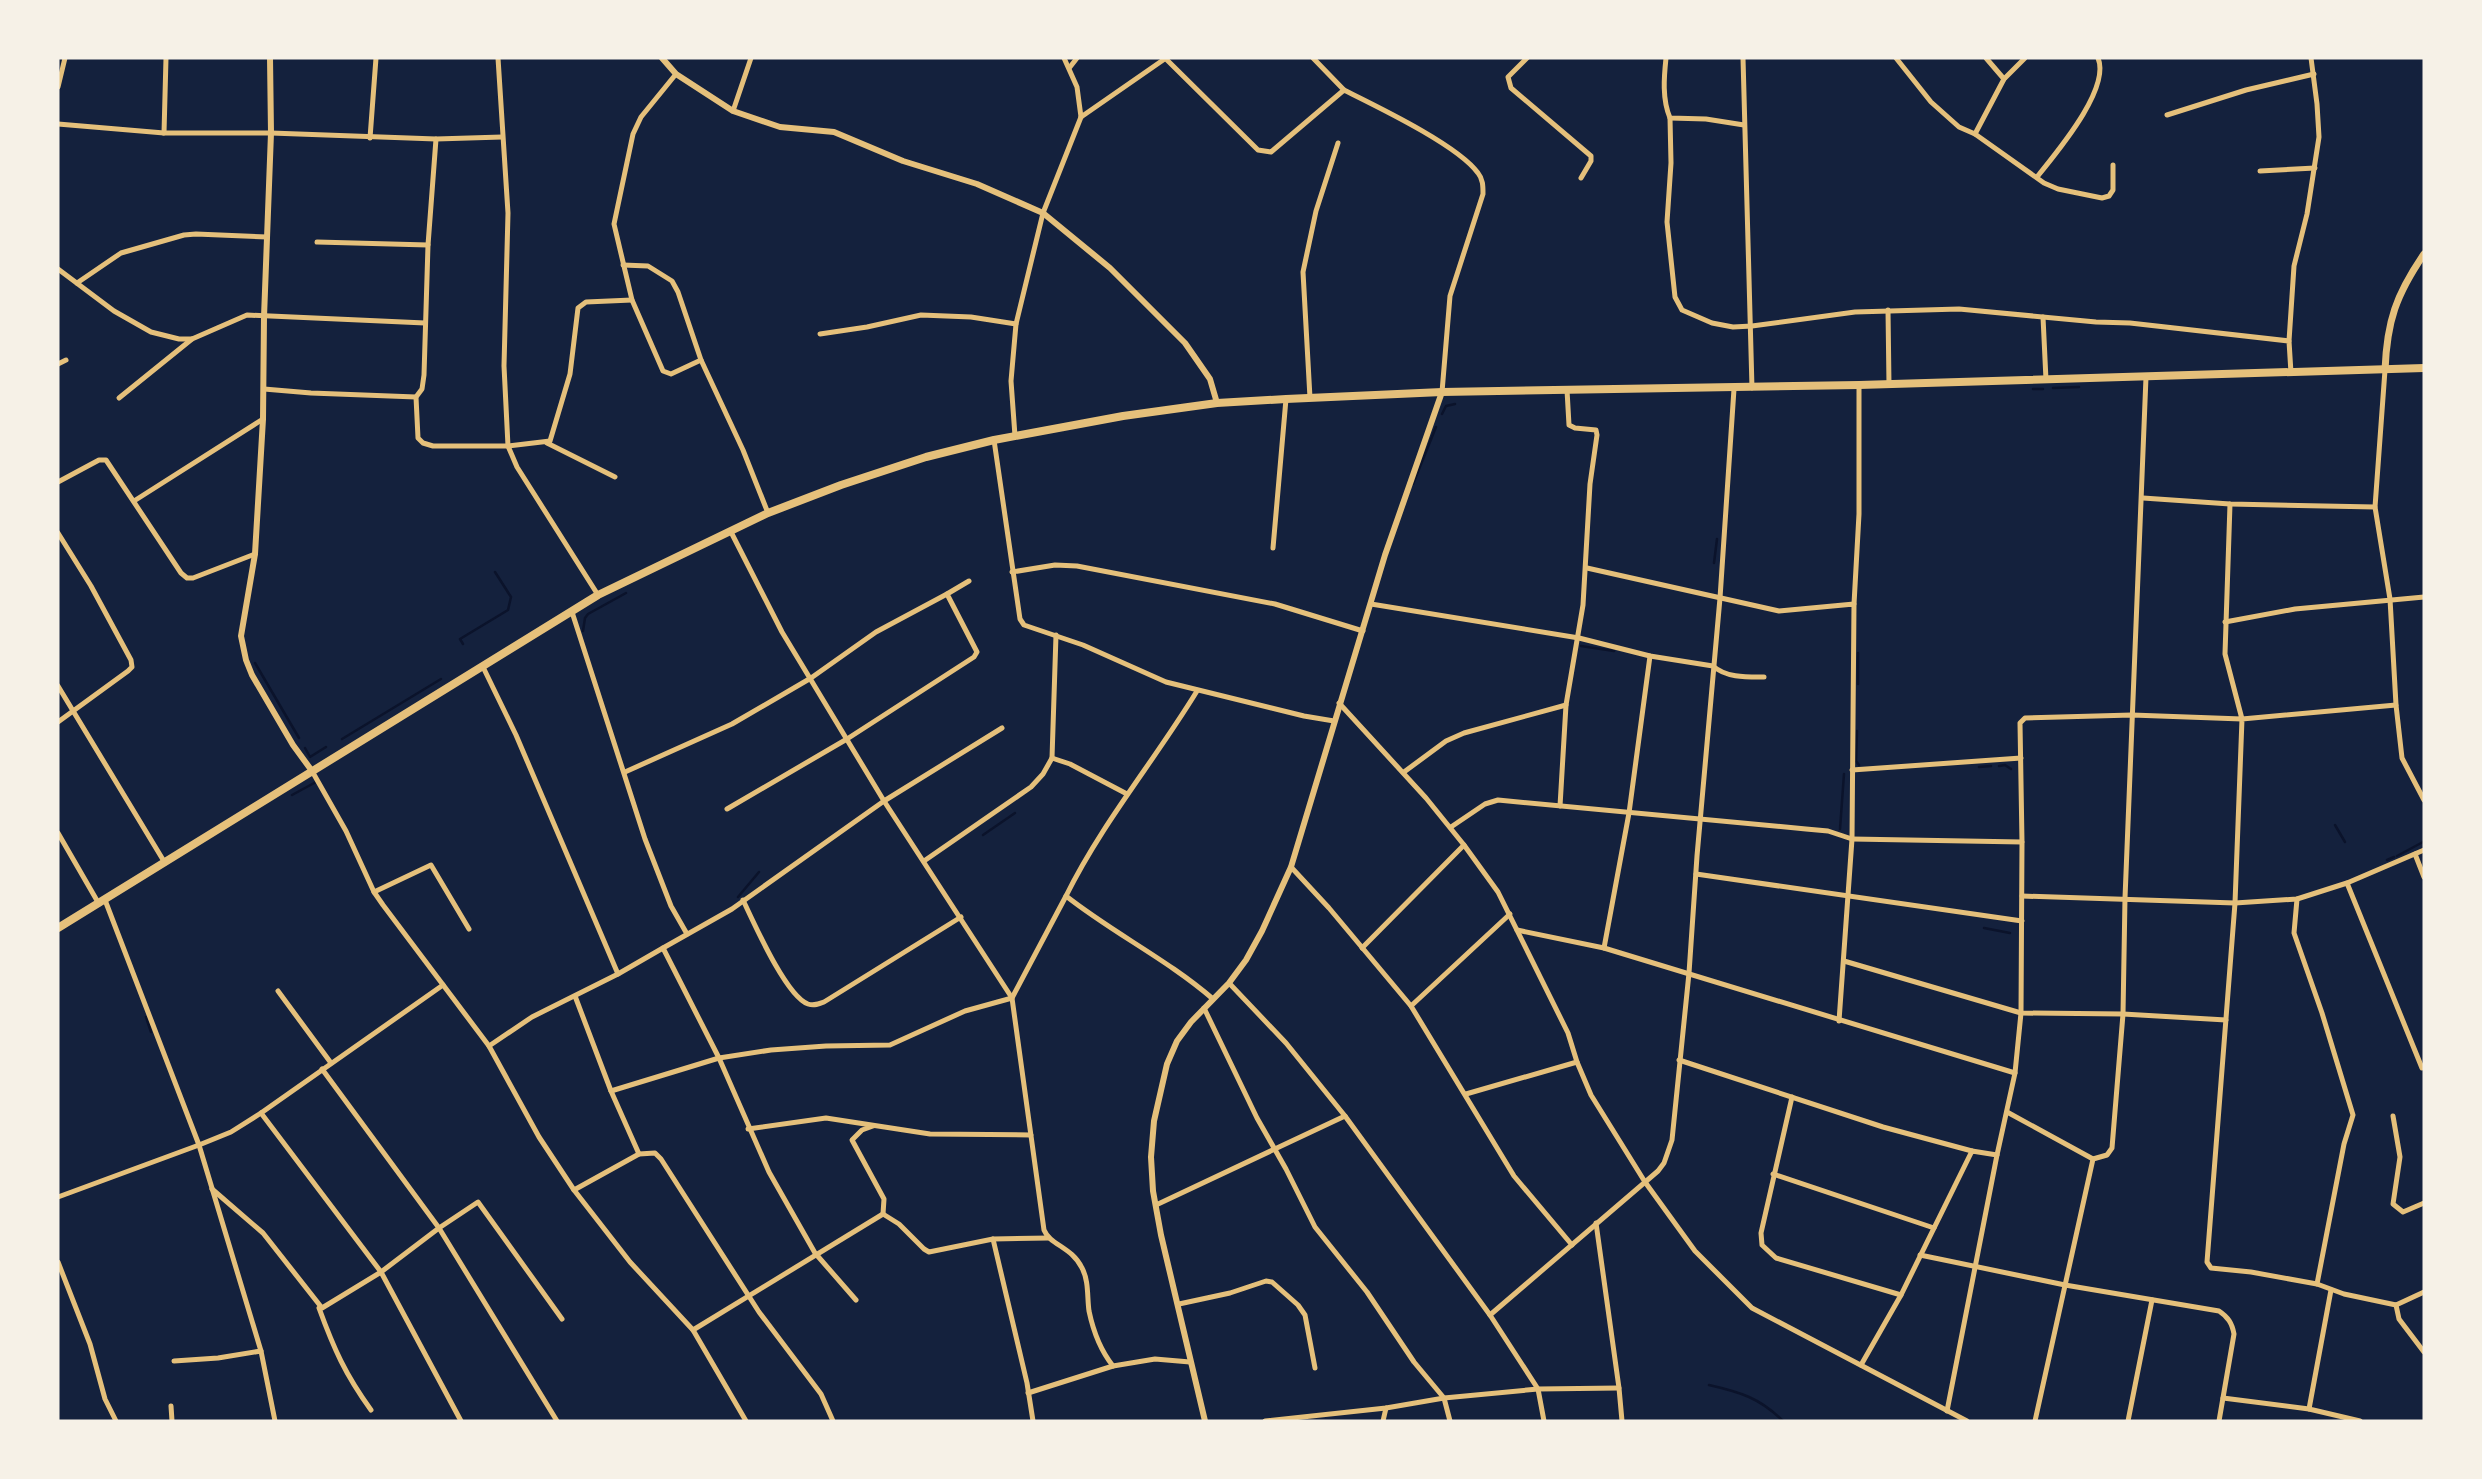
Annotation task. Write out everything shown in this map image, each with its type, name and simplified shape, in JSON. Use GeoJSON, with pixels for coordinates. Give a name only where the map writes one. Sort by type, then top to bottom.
{"type":"FeatureCollection","features":[{"type":"Feature","properties":{"kind":"main road"},"geometry":{"type":"LineString","coordinates":[[2385,370],[2389,322],[2399,296],[2424,254]]}},
{"type":"Feature","properties":{"kind":"main road"},"geometry":{"type":"LineString","coordinates":[[58,928],[598,595],[768,513],[926,457],[994,440],[1123,416],[1217,403],[1286,399],[1442,392],[1858,386],[2424,368]]}},
{"type":"Feature","properties":{"kind":"street"},"geometry":{"type":"LineString","coordinates":[[58,87],[65,58]]}},
{"type":"Feature","properties":{"kind":"street"},"geometry":{"type":"LineString","coordinates":[[164,133],[166,58]]}},
{"type":"Feature","properties":{"kind":"street"},"geometry":{"type":"LineString","coordinates":[[270,58],[271,133],[263,419],[255,554],[241,636],[246,660],[293,745],[312,771],[346,831],[374,892],[489,1046],[540,1137],[574,1190],[630,1262],[693,1330],[746,1421]]}},
{"type":"Feature","properties":{"kind":"street"},"geometry":{"type":"LineString","coordinates":[[370,138],[376,58]]}},
{"type":"Feature","properties":{"kind":"street"},"geometry":{"type":"LineString","coordinates":[[498,58],[508,213],[504,366],[508,446],[517,467],[598,595]]}},
{"type":"Feature","properties":{"kind":"street"},"geometry":{"type":"LineString","coordinates":[[662,58],[676,74],[733,111],[780,127],[834,132],[903,161],[977,184],[1043,213],[1110,268],[1185,343],[1210,379],[1217,403]]}},
{"type":"Feature","properties":{"kind":"street"},"geometry":{"type":"LineString","coordinates":[[733,111],[751,58]]}},
{"type":"Feature","properties":{"kind":"street"},"geometry":{"type":"LineString","coordinates":[[1015,436],[1011,381],[1016,324],[1043,213],[1082,117],[1077,87],[1064,58]]}},
{"type":"Feature","properties":{"kind":"street"},"geometry":{"type":"LineString","coordinates":[[1070,67],[1077,58]]}},
{"type":"Feature","properties":{"kind":"street"},"geometry":{"type":"LineString","coordinates":[[1082,117],[1166,58],[1258,150],[1265,153],[1271,152],[1344,90]]}},
{"type":"Feature","properties":{"kind":"street"},"geometry":{"type":"LineString","coordinates":[[1205,1421],[1156,1205],[1151,1157],[1167,1064],[1177,1041],[1191,1021],[1229,984],[1262,931],[1291,867],[1385,555],[1442,392],[1450,296],[1483,194],[1478,172],[1454,152],[1389,112],[1344,90],[1312,58]]}},
{"type":"Feature","properties":{"kind":"street"},"geometry":{"type":"LineString","coordinates":[[1527,58],[1508,77],[1508,82],[1511,88],[1591,156],[1581,178]]}},
{"type":"Feature","properties":{"kind":"street"},"geometry":{"type":"LineString","coordinates":[[1666,58],[1664,76],[1666,109],[1670,118],[1671,163],[1667,222],[1678,305],[1693,316],[1732,327],[1888,310],[1959,309],[2130,323],[2289,341]]}},
{"type":"Feature","properties":{"kind":"street"},"geometry":{"type":"LineString","coordinates":[[1743,58],[1752,388]]}},
{"type":"Feature","properties":{"kind":"street"},"geometry":{"type":"LineString","coordinates":[[1896,58],[1944,116],[2058,190],[2102,198],[2109,196],[2113,190],[2113,165]]}},
{"type":"Feature","properties":{"kind":"street"},"geometry":{"type":"LineString","coordinates":[[1986,58],[2004,79]]}},
{"type":"Feature","properties":{"kind":"street"},"geometry":{"type":"LineString","coordinates":[[1975,134],[1994,94],[2004,79],[2025,58]]}},
{"type":"Feature","properties":{"kind":"street"},"geometry":{"type":"LineString","coordinates":[[2037,177],[2091,101],[2099,80],[2098,58]]}},
{"type":"Feature","properties":{"kind":"street"},"geometry":{"type":"LineString","coordinates":[[2291,373],[2289,341],[2294,266],[2307,214],[2319,137],[2311,58]]}},
{"type":"Feature","properties":{"kind":"street"},"geometry":{"type":"LineString","coordinates":[[676,74],[641,117],[633,135],[614,224],[632,300],[663,371],[671,374],[701,360]]}},
{"type":"Feature","properties":{"kind":"street"},"geometry":{"type":"LineString","coordinates":[[2167,115],[2246,90],[2314,74]]}},
{"type":"Feature","properties":{"kind":"street"},"geometry":{"type":"LineString","coordinates":[[1670,118],[1706,119],[1744,125]]}},
{"type":"Feature","properties":{"kind":"street"},"geometry":{"type":"LineString","coordinates":[[58,124],[164,133],[271,133],[436,139],[502,137]]}},
{"type":"Feature","properties":{"kind":"street"},"geometry":{"type":"LineString","coordinates":[[436,139],[428,245],[424,375],[422,389],[416,397],[418,438],[433,446],[547,443],[615,477]]}},
{"type":"Feature","properties":{"kind":"street"},"geometry":{"type":"LineString","coordinates":[[1310,398],[1303,272],[1319,201],[1338,143]]}},
{"type":"Feature","properties":{"kind":"street"},"geometry":{"type":"LineString","coordinates":[[2260,171],[2315,169]]}},
{"type":"Feature","properties":{"kind":"street"},"geometry":{"type":"LineString","coordinates":[[77,283],[121,253],[184,235],[267,237]]}},
{"type":"Feature","properties":{"kind":"street"},"geometry":{"type":"LineString","coordinates":[[317,242],[428,245]]}},
{"type":"Feature","properties":{"kind":"street"},"geometry":{"type":"LineString","coordinates":[[623,265],[648,266],[672,281],[701,360],[743,450],[768,513]]}},
{"type":"Feature","properties":{"kind":"street"},"geometry":{"type":"LineString","coordinates":[[58,269],[114,311],[151,332],[168,338],[192,339]]}},
{"type":"Feature","properties":{"kind":"street"},"geometry":{"type":"LineString","coordinates":[[547,443],[552,437],[570,374],[578,307],[586,302],[632,300]]}},
{"type":"Feature","properties":{"kind":"street"},"geometry":{"type":"LineString","coordinates":[[1888,310],[1889,385]]}},
{"type":"Feature","properties":{"kind":"street"},"geometry":{"type":"LineString","coordinates":[[820,334],[921,315],[971,317],[1016,324]]}},
{"type":"Feature","properties":{"kind":"street"},"geometry":{"type":"LineString","coordinates":[[119,398],[192,339],[247,316],[425,323]]}},
{"type":"Feature","properties":{"kind":"street"},"geometry":{"type":"LineString","coordinates":[[2043,317],[2046,380]]}},
{"type":"Feature","properties":{"kind":"street"},"geometry":{"type":"LineString","coordinates":[[58,365],[66,360]]}},
{"type":"Feature","properties":{"kind":"street"},"geometry":{"type":"LineString","coordinates":[[2385,370],[2375,507],[2390,599],[2402,758],[2424,800]]}},
{"type":"Feature","properties":{"kind":"street"},"geometry":{"type":"LineString","coordinates":[[2007,1112],[2093,1159],[2107,1155],[2112,1148],[2123,1014],[2125,898],[2146,377]]}},
{"type":"Feature","properties":{"kind":"street"},"geometry":{"type":"LineString","coordinates":[[1839,1021],[1852,839],[1854,604],[1859,514],[1858,386]]}},
{"type":"Feature","properties":{"kind":"street"},"geometry":{"type":"LineString","coordinates":[[1490,1315],[1658,1171],[1668,1154],[1675,1126],[1689,973],[1720,598],[1734,388]]}},
{"type":"Feature","properties":{"kind":"street"},"geometry":{"type":"LineString","coordinates":[[264,389],[416,397]]}},
{"type":"Feature","properties":{"kind":"street"},"geometry":{"type":"LineString","coordinates":[[1560,806],[1566,705],[1579,638],[1587,568],[1590,484],[1597,435],[1595,430],[1569,425],[1567,390]]}},
{"type":"Feature","properties":{"kind":"street"},"geometry":{"type":"LineString","coordinates":[[1273,548],[1286,399]]}},
{"type":"Feature","properties":{"kind":"street"},"geometry":{"type":"LineString","coordinates":[[134,500],[263,419]]}},
{"type":"Feature","properties":{"kind":"street"},"geometry":{"type":"LineString","coordinates":[[994,440],[1012,572],[1020,619],[1024,625],[1111,657],[1166,682],[1334,721]]}},
{"type":"Feature","properties":{"kind":"street"},"geometry":{"type":"LineString","coordinates":[[58,482],[99,460],[106,460],[181,573],[187,578],[255,554]]}},
{"type":"Feature","properties":{"kind":"street"},"geometry":{"type":"LineString","coordinates":[[2143,498],[2230,504],[2375,507]]}},
{"type":"Feature","properties":{"kind":"street"},"geometry":{"type":"LineString","coordinates":[[2230,504],[2225,622],[2227,665],[2242,719],[2235,903],[2207,1262],[2211,1268],[2317,1284],[2331,1290],[2396,1305],[2424,1292]]}},
{"type":"Feature","properties":{"kind":"street"},"geometry":{"type":"LineString","coordinates":[[731,532],[782,632],[884,801],[1012,998],[1044,1230],[1049,1238],[1073,1254],[1083,1270],[1090,1312],[1102,1349],[1113,1366]]}},
{"type":"Feature","properties":{"kind":"street"},"geometry":{"type":"LineString","coordinates":[[58,533],[91,586],[131,660],[132,667],[58,722]]}},
{"type":"Feature","properties":{"kind":"street"},"geometry":{"type":"LineString","coordinates":[[1012,572],[1055,565],[1077,566],[1275,604],[1363,631]]}},
{"type":"Feature","properties":{"kind":"street"},"geometry":{"type":"LineString","coordinates":[[1587,568],[1779,611],[1854,604]]}},
{"type":"Feature","properties":{"kind":"street"},"geometry":{"type":"LineString","coordinates":[[625,772],[732,724],[811,678],[876,632],[969,581]]}},
{"type":"Feature","properties":{"kind":"street"},"geometry":{"type":"LineString","coordinates":[[727,809],[847,739],[976,654],[947,594]]}},
{"type":"Feature","properties":{"kind":"street"},"geometry":{"type":"LineString","coordinates":[[2225,622],[2295,609],[2424,597]]}},
{"type":"Feature","properties":{"kind":"street"},"geometry":{"type":"LineString","coordinates":[[1371,604],[1579,638],[1650,656],[1713,666],[1733,675],[1765,677]]}},
{"type":"Feature","properties":{"kind":"street"},"geometry":{"type":"LineString","coordinates":[[572,612],[646,839],[671,906],[687,934]]}},
{"type":"Feature","properties":{"kind":"street"},"geometry":{"type":"LineString","coordinates":[[924,861],[1031,787],[1043,774],[1052,758],[1056,635]]}},
{"type":"Feature","properties":{"kind":"street"},"geometry":{"type":"LineString","coordinates":[[1604,947],[1629,813],[1650,656]]}},
{"type":"Feature","properties":{"kind":"street"},"geometry":{"type":"LineString","coordinates":[[483,667],[516,735],[618,975]]}},
{"type":"Feature","properties":{"kind":"street"},"geometry":{"type":"LineString","coordinates":[[58,686],[165,863]]}},
{"type":"Feature","properties":{"kind":"street"},"geometry":{"type":"LineString","coordinates":[[611,1091],[719,1058],[771,1050],[890,1045],[965,1012],[1012,998],[1083,862],[1167,740],[1197,691]]}},
{"type":"Feature","properties":{"kind":"street"},"geometry":{"type":"LineString","coordinates":[[1339,703],[1404,772],[1482,869],[1510,914],[1568,1033],[1591,1095],[1645,1182],[1695,1251],[1752,1308],[1967,1421]]}},
{"type":"Feature","properties":{"kind":"street"},"geometry":{"type":"LineString","coordinates":[[1404,772],[1446,741],[1464,733],[1566,705]]}},
{"type":"Feature","properties":{"kind":"street"},"geometry":{"type":"LineString","coordinates":[[1947,1411],[2015,1073],[2021,1013],[2020,723],[2025,718],[2132,715],[2242,719],[2396,705]]}},
{"type":"Feature","properties":{"kind":"street"},"geometry":{"type":"LineString","coordinates":[[489,1046],[532,1017],[618,975],[743,901],[884,801],[1002,728]]}},
{"type":"Feature","properties":{"kind":"street"},"geometry":{"type":"LineString","coordinates":[[1052,758],[1070,764],[1128,794]]}},
{"type":"Feature","properties":{"kind":"street"},"geometry":{"type":"LineString","coordinates":[[1852,770],[2021,758]]}},
{"type":"Feature","properties":{"kind":"street"},"geometry":{"type":"LineString","coordinates":[[1451,828],[1485,804],[1497,800],[1828,831],[1852,839],[2022,842]]}},
{"type":"Feature","properties":{"kind":"street"},"geometry":{"type":"LineString","coordinates":[[58,833],[102,902],[199,1146],[261,1351],[275,1421]]}},
{"type":"Feature","properties":{"kind":"street"},"geometry":{"type":"LineString","coordinates":[[1362,948],[1464,845]]}},
{"type":"Feature","properties":{"kind":"street"},"geometry":{"type":"LineString","coordinates":[[2022,896],[2235,903],[2297,899],[2347,883],[2424,849]]}},
{"type":"Feature","properties":{"kind":"street"},"geometry":{"type":"LineString","coordinates":[[2415,854],[2424,877]]}},
{"type":"Feature","properties":{"kind":"street"},"geometry":{"type":"LineString","coordinates":[[374,892],[431,865],[469,929]]}},
{"type":"Feature","properties":{"kind":"street"},"geometry":{"type":"LineString","coordinates":[[1291,867],[1411,1006],[1514,1176],[1572,1244]]}},
{"type":"Feature","properties":{"kind":"street"},"geometry":{"type":"LineString","coordinates":[[1696,874],[2022,922]]}},
{"type":"Feature","properties":{"kind":"street"},"geometry":{"type":"LineString","coordinates":[[2347,883],[2422,1068]]}},
{"type":"Feature","properties":{"kind":"street"},"geometry":{"type":"LineString","coordinates":[[1066,896],[1213,999]]}},
{"type":"Feature","properties":{"kind":"street"},"geometry":{"type":"LineString","coordinates":[[2297,899],[2294,933],[2353,1115],[2344,1144],[2317,1284]]}},
{"type":"Feature","properties":{"kind":"street"},"geometry":{"type":"LineString","coordinates":[[743,901],[782,975],[803,1002],[813,1006],[824,1003],[961,917]]}},
{"type":"Feature","properties":{"kind":"street"},"geometry":{"type":"LineString","coordinates":[[1411,1006],[1510,914]]}},
{"type":"Feature","properties":{"kind":"street"},"geometry":{"type":"LineString","coordinates":[[1517,930],[1604,947],[2015,1073]]}},
{"type":"Feature","properties":{"kind":"street"},"geometry":{"type":"LineString","coordinates":[[663,948],[719,1058],[769,1172],[816,1253],[856,1300]]}},
{"type":"Feature","properties":{"kind":"street"},"geometry":{"type":"LineString","coordinates":[[1844,961],[2021,1013],[2123,1014],[2226,1020]]}},
{"type":"Feature","properties":{"kind":"street"},"geometry":{"type":"LineString","coordinates":[[1229,984],[1286,1043],[1345,1116],[1490,1315],[1538,1389],[1544,1421]]}},
{"type":"Feature","properties":{"kind":"street"},"geometry":{"type":"LineString","coordinates":[[58,1197],[199,1146],[230,1132],[443,985]]}},
{"type":"Feature","properties":{"kind":"street"},"geometry":{"type":"LineString","coordinates":[[278,991],[331,1063]]}},
{"type":"Feature","properties":{"kind":"street"},"geometry":{"type":"LineString","coordinates":[[575,996],[611,1091],[639,1154]]}},
{"type":"Feature","properties":{"kind":"street"},"geometry":{"type":"LineString","coordinates":[[1204,1008],[1257,1118],[1315,1227],[1367,1292],[1415,1362],[1444,1398],[1450,1421]]}},
{"type":"Feature","properties":{"kind":"street"},"geometry":{"type":"LineString","coordinates":[[1679,1060],[1883,1127],[1972,1151],[1997,1154]]}},
{"type":"Feature","properties":{"kind":"street"},"geometry":{"type":"LineString","coordinates":[[1466,1094],[1577,1062]]}},
{"type":"Feature","properties":{"kind":"street"},"geometry":{"type":"LineString","coordinates":[[322,1069],[439,1228],[557,1421]]}},
{"type":"Feature","properties":{"kind":"street"},"geometry":{"type":"LineString","coordinates":[[1792,1097],[1760,1233],[1762,1245],[1776,1258],[1900,1295]]}},
{"type":"Feature","properties":{"kind":"street"},"geometry":{"type":"LineString","coordinates":[[261,1113],[381,1272],[461,1421]]}},
{"type":"Feature","properties":{"kind":"street"},"geometry":{"type":"LineString","coordinates":[[1156,1205],[1345,1116]]}},
{"type":"Feature","properties":{"kind":"street"},"geometry":{"type":"LineString","coordinates":[[2393,1116],[2400,1157],[2393,1204],[2403,1212],[2424,1203]]}},
{"type":"Feature","properties":{"kind":"street"},"geometry":{"type":"LineString","coordinates":[[748,1129],[826,1118],[930,1134],[1031,1135]]}},
{"type":"Feature","properties":{"kind":"street"},"geometry":{"type":"LineString","coordinates":[[874,1126],[862,1130],[852,1140],[884,1199],[883,1214]]}},
{"type":"Feature","properties":{"kind":"street"},"geometry":{"type":"LineString","coordinates":[[1860,1365],[1900,1295],[1972,1151]]}},
{"type":"Feature","properties":{"kind":"street"},"geometry":{"type":"LineString","coordinates":[[574,1190],[639,1154],[655,1153],[759,1312],[821,1394],[833,1421]]}},
{"type":"Feature","properties":{"kind":"street"},"geometry":{"type":"LineString","coordinates":[[2035,1421],[2093,1159]]}},
{"type":"Feature","properties":{"kind":"street"},"geometry":{"type":"LineString","coordinates":[[1773,1174],[1934,1228]]}},
{"type":"Feature","properties":{"kind":"street"},"geometry":{"type":"LineString","coordinates":[[212,1189],[263,1233],[319,1307],[334,1349],[349,1379],[371,1410]]}},
{"type":"Feature","properties":{"kind":"street"},"geometry":{"type":"LineString","coordinates":[[319,1307],[325,1308],[381,1272],[474,1202],[480,1203],[562,1319]]}},
{"type":"Feature","properties":{"kind":"street"},"geometry":{"type":"LineString","coordinates":[[883,1214],[899,1224],[923,1249],[929,1251],[993,1239],[1049,1238]]}},
{"type":"Feature","properties":{"kind":"street"},"geometry":{"type":"LineString","coordinates":[[693,1330],[883,1214]]}},
{"type":"Feature","properties":{"kind":"street"},"geometry":{"type":"LineString","coordinates":[[1596,1223],[1622,1421]]}},
{"type":"Feature","properties":{"kind":"street"},"geometry":{"type":"LineString","coordinates":[[993,1239],[1033,1421]]}},
{"type":"Feature","properties":{"kind":"street"},"geometry":{"type":"LineString","coordinates":[[1920,1255],[2065,1285],[2219,1311],[2232,1324],[2234,1334],[2219,1421]]}},
{"type":"Feature","properties":{"kind":"street"},"geometry":{"type":"LineString","coordinates":[[58,1262],[90,1345],[108,1406],[116,1421]]}},
{"type":"Feature","properties":{"kind":"street"},"geometry":{"type":"LineString","coordinates":[[1179,1304],[1230,1293],[1266,1281],[1272,1282],[1298,1305],[1305,1315],[1315,1368]]}},
{"type":"Feature","properties":{"kind":"street"},"geometry":{"type":"LineString","coordinates":[[2309,1409],[2331,1290]]}},
{"type":"Feature","properties":{"kind":"street"},"geometry":{"type":"LineString","coordinates":[[2127,1421],[2152,1300]]}},
{"type":"Feature","properties":{"kind":"street"},"geometry":{"type":"LineString","coordinates":[[2396,1305],[2399,1319],[2424,1352]]}},
{"type":"Feature","properties":{"kind":"street"},"geometry":{"type":"LineString","coordinates":[[174,1361],[261,1351]]}},
{"type":"Feature","properties":{"kind":"street"},"geometry":{"type":"LineString","coordinates":[[1028,1393],[1113,1366],[1155,1359],[1190,1362]]}},
{"type":"Feature","properties":{"kind":"street"},"geometry":{"type":"LineString","coordinates":[[1265,1421],[1386,1409],[1444,1398],[1538,1389],[1619,1388]]}},
{"type":"Feature","properties":{"kind":"street"},"geometry":{"type":"LineString","coordinates":[[2223,1398],[2309,1409],[2360,1421]]}},
{"type":"Feature","properties":{"kind":"street"},"geometry":{"type":"LineString","coordinates":[[171,1406],[172,1421]]}},
{"type":"Feature","properties":{"kind":"street"},"geometry":{"type":"LineString","coordinates":[[1384,1421],[1386,1409]]}},
{"type":"Feature","properties":{"kind":"waterway"},"geometry":{"type":"LineString","coordinates":[[2053,388],[2079,387]]}},
{"type":"Feature","properties":{"kind":"waterway"},"geometry":{"type":"LineString","coordinates":[[2033,389],[2043,389]]}},
{"type":"Feature","properties":{"kind":"waterway"},"geometry":{"type":"LineString","coordinates":[[1442,414],[1446,406],[1455,404]]}},
{"type":"Feature","properties":{"kind":"waterway"},"geometry":{"type":"LineString","coordinates":[[1413,484],[1436,427]]}},
{"type":"Feature","properties":{"kind":"waterway"},"geometry":{"type":"LineString","coordinates":[[1714,563],[1717,539]]}},
{"type":"Feature","properties":{"kind":"waterway"},"geometry":{"type":"LineString","coordinates":[[463,644],[460,639],[508,610],[511,597],[495,572]]}},
{"type":"Feature","properties":{"kind":"waterway"},"geometry":{"type":"LineString","coordinates":[[583,631],[588,614],[626,593]]}},
{"type":"Feature","properties":{"kind":"waterway"},"geometry":{"type":"LineString","coordinates":[[1581,646],[1614,651]]}},
{"type":"Feature","properties":{"kind":"waterway"},"geometry":{"type":"LineString","coordinates":[[1858,653],[1858,684]]}},
{"type":"Feature","properties":{"kind":"waterway"},"geometry":{"type":"LineString","coordinates":[[255,663],[299,738]]}},
{"type":"Feature","properties":{"kind":"waterway"},"geometry":{"type":"LineString","coordinates":[[342,739],[441,679]]}},
{"type":"Feature","properties":{"kind":"waterway"},"geometry":{"type":"LineString","coordinates":[[1857,731],[1856,761],[1859,765]]}},
{"type":"Feature","properties":{"kind":"waterway"},"geometry":{"type":"LineString","coordinates":[[305,748],[310,757],[326,747]]}},
{"type":"Feature","properties":{"kind":"waterway"},"geometry":{"type":"LineString","coordinates":[[1999,766],[2005,765],[2011,769]]}},
{"type":"Feature","properties":{"kind":"waterway"},"geometry":{"type":"LineString","coordinates":[[1979,767],[1991,766]]}},
{"type":"Feature","properties":{"kind":"waterway"},"geometry":{"type":"LineString","coordinates":[[1840,829],[1844,774]]}},
{"type":"Feature","properties":{"kind":"waterway"},"geometry":{"type":"LineString","coordinates":[[292,795],[316,782]]}},
{"type":"Feature","properties":{"kind":"waterway"},"geometry":{"type":"LineString","coordinates":[[983,835],[1015,813]]}},
{"type":"Feature","properties":{"kind":"waterway"},"geometry":{"type":"LineString","coordinates":[[2335,825],[2345,842]]}},
{"type":"Feature","properties":{"kind":"waterway"},"geometry":{"type":"LineString","coordinates":[[2397,856],[2423,842]]}},
{"type":"Feature","properties":{"kind":"waterway"},"geometry":{"type":"LineString","coordinates":[[2387,860],[2394,857]]}},
{"type":"Feature","properties":{"kind":"waterway"},"geometry":{"type":"LineString","coordinates":[[738,897],[759,872]]}},
{"type":"Feature","properties":{"kind":"waterway"},"geometry":{"type":"LineString","coordinates":[[1984,928],[2010,933]]}},
{"type":"Feature","properties":{"kind":"waterway"},"geometry":{"type":"LineString","coordinates":[[146,1017],[151,1032]]}},
{"type":"Feature","properties":{"kind":"waterway"},"geometry":{"type":"LineString","coordinates":[[1709,1385],[1749,1397],[1783,1421]]}}]}
